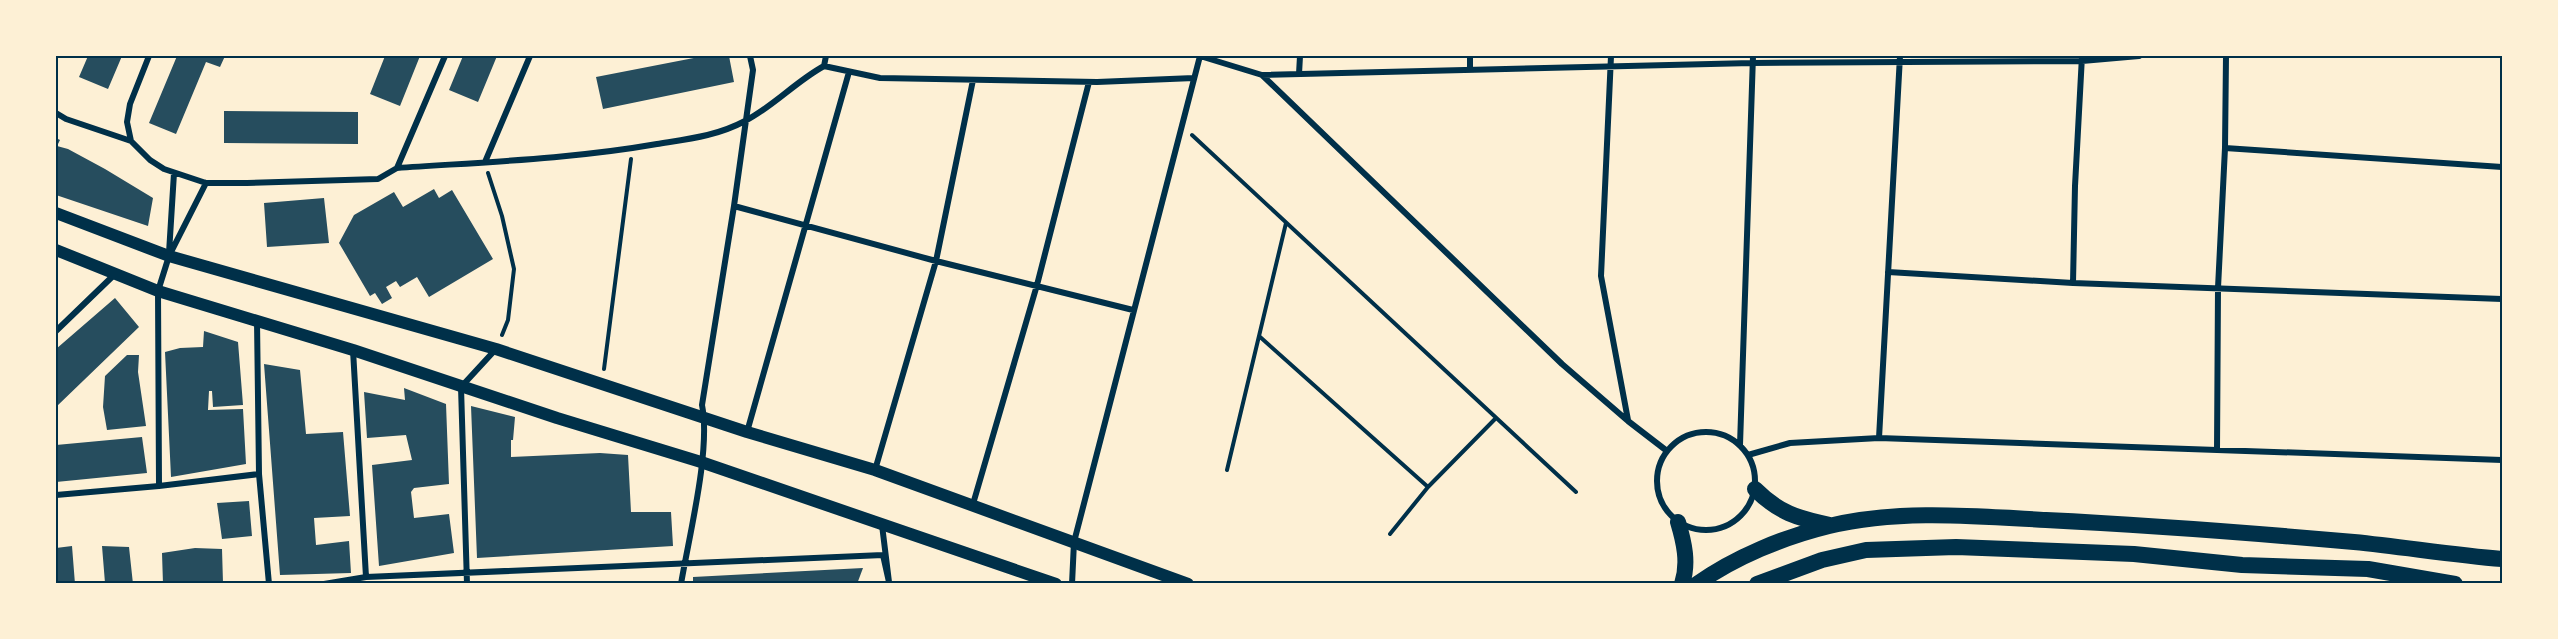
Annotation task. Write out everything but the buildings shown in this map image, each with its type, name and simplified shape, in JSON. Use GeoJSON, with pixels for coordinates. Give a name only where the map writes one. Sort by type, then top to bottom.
{"type":"FeatureCollection","features":[{"type":"Feature","properties":{"kind":"highway"},"geometry":{"type":"LineString","coordinates":[[1755,489],[1781,511],[1795,518],[1831,526]]}},
{"type":"Feature","properties":{"kind":"highway"},"geometry":{"type":"LineString","coordinates":[[1697,584],[1751,555],[1795,536],[1831,526],[1911,517],[1960,516],[2039,520],[2355,542],[2502,559]]}},
{"type":"Feature","properties":{"kind":"highway"},"geometry":{"type":"LineString","coordinates":[[1678,522],[1684,540],[1686,559],[1682,584]]}},
{"type":"Feature","properties":{"kind":"highway"},"geometry":{"type":"LineString","coordinates":[[1757,584],[1811,564],[1866,550],[1956,547],[2134,554],[2242,565],[2368,569],[2455,584]]}},
{"type":"Feature","properties":{"kind":"main road"},"geometry":{"type":"LineString","coordinates":[[56,213],[169,256],[496,349],[747,432],[875,470],[1188,584]]}},
{"type":"Feature","properties":{"kind":"main road"},"geometry":{"type":"LineString","coordinates":[[56,250],[158,291],[353,350],[461,387],[701,462],[1056,584]]}},
{"type":"Feature","properties":{"kind":"street"},"geometry":{"type":"LineString","coordinates":[[131,141],[127,122],[130,104],[149,56]]}},
{"type":"Feature","properties":{"kind":"street"},"geometry":{"type":"LineString","coordinates":[[397,168],[445,56]]}},
{"type":"Feature","properties":{"kind":"street"},"geometry":{"type":"LineString","coordinates":[[485,162],[530,56]]}},
{"type":"Feature","properties":{"kind":"street"},"geometry":{"type":"LineString","coordinates":[[681,584],[701,462],[705,418],[702,405],[735,206],[744,122],[753,70],[750,56]]}},
{"type":"Feature","properties":{"kind":"street"},"geometry":{"type":"LineString","coordinates":[[824,66],[826,56]]}},
{"type":"Feature","properties":{"kind":"street"},"geometry":{"type":"LineString","coordinates":[[1072,584],[1074,542],[1200,56],[1262,75],[1610,68],[1753,59],[2139,56]]}},
{"type":"Feature","properties":{"kind":"street"},"geometry":{"type":"LineString","coordinates":[[1299,74],[1300,56]]}},
{"type":"Feature","properties":{"kind":"street"},"geometry":{"type":"LineString","coordinates":[[1470,56],[1470,70]]}},
{"type":"Feature","properties":{"kind":"street"},"geometry":{"type":"LineString","coordinates":[[1611,56],[1602,276],[1628,420]]}},
{"type":"Feature","properties":{"kind":"street"},"geometry":{"type":"LineString","coordinates":[[2217,450],[2218,288],[2225,148],[2226,56]]}},
{"type":"Feature","properties":{"kind":"street"},"geometry":{"type":"LineString","coordinates":[[2073,283],[2075,186],[2082,58]]}},
{"type":"Feature","properties":{"kind":"street"},"geometry":{"type":"LineString","coordinates":[[1740,445],[1753,59]]}},
{"type":"Feature","properties":{"kind":"street"},"geometry":{"type":"LineString","coordinates":[[1879,438],[1900,59]]}},
{"type":"Feature","properties":{"kind":"street"},"geometry":{"type":"LineString","coordinates":[[56,113],[66,119],[131,141],[164,170],[206,183],[378,179],[397,168],[633,150],[700,138],[744,122],[773,104],[803,78],[824,66],[880,78],[1089,82],[1194,78]]}},
{"type":"Feature","properties":{"kind":"street"},"geometry":{"type":"LineString","coordinates":[[747,432],[849,72]]}},
{"type":"Feature","properties":{"kind":"street"},"geometry":{"type":"LineString","coordinates":[[1262,75],[1562,364],[1667,451]]}},
{"type":"Feature","properties":{"kind":"street"},"geometry":{"type":"LineString","coordinates":[[875,470],[936,261],[973,80]]}},
{"type":"Feature","properties":{"kind":"street"},"geometry":{"type":"LineString","coordinates":[[973,504],[1036,285],[1089,82]]}},
{"type":"Feature","properties":{"kind":"street"},"geometry":{"type":"LineString","coordinates":[[2225,148],[2502,167]]}},
{"type":"Feature","properties":{"kind":"street"},"geometry":{"type":"LineString","coordinates":[[169,256],[174,173]]}},
{"type":"Feature","properties":{"kind":"street"},"geometry":{"type":"LineString","coordinates":[[159,486],[158,291],[169,256],[206,183]]}},
{"type":"Feature","properties":{"kind":"street"},"geometry":{"type":"LineString","coordinates":[[735,206],[936,261],[1133,310]]}},
{"type":"Feature","properties":{"kind":"street"},"geometry":{"type":"LineString","coordinates":[[1888,273],[2073,283],[2502,299]]}},
{"type":"Feature","properties":{"kind":"street"},"geometry":{"type":"LineString","coordinates":[[56,331],[114,275]]}},
{"type":"Feature","properties":{"kind":"street"},"geometry":{"type":"LineString","coordinates":[[257,320],[259,474],[269,584]]}},
{"type":"Feature","properties":{"kind":"street"},"geometry":{"type":"LineString","coordinates":[[467,584],[461,387],[496,349]]}},
{"type":"Feature","properties":{"kind":"street"},"geometry":{"type":"LineString","coordinates":[[353,350],[366,577]]}},
{"type":"Feature","properties":{"kind":"street"},"geometry":{"type":"LineString","coordinates":[[1710,432],[1726,436],[1740,445],[1754,467],[1755,489],[1745,511],[1726,527],[1710,531],[1693,529],[1678,522],[1666,511],[1659,496],[1657,480],[1659,464],[1667,451],[1679,440],[1694,433],[1710,432]]}},
{"type":"Feature","properties":{"kind":"street"},"geometry":{"type":"LineString","coordinates":[[1748,455],[1790,443],[1879,438],[2502,460]]}},
{"type":"Feature","properties":{"kind":"street"},"geometry":{"type":"LineString","coordinates":[[56,495],[259,474]]}},
{"type":"Feature","properties":{"kind":"street"},"geometry":{"type":"LineString","coordinates":[[882,524],[888,583]]}},
{"type":"Feature","properties":{"kind":"street"},"geometry":{"type":"LineString","coordinates":[[324,584],[366,577],[883,555],[888,583]]}},
{"type":"Feature","properties":{"kind":"path"},"geometry":{"type":"LineString","coordinates":[[1182,127],[1576,492]]}},
{"type":"Feature","properties":{"kind":"path"},"geometry":{"type":"LineString","coordinates":[[602,383],[633,150]]}},
{"type":"Feature","properties":{"kind":"path"},"geometry":{"type":"LineString","coordinates":[[485,162],[502,216],[514,269],[508,320],[496,349]]}},
{"type":"Feature","properties":{"kind":"path"},"geometry":{"type":"LineString","coordinates":[[1227,470],[1286,222]]}},
{"type":"Feature","properties":{"kind":"path"},"geometry":{"type":"LineString","coordinates":[[1259,336],[1428,487]]}},
{"type":"Feature","properties":{"kind":"path"},"geometry":{"type":"LineString","coordinates":[[1390,534],[1428,487],[1496,418]]}}]}
